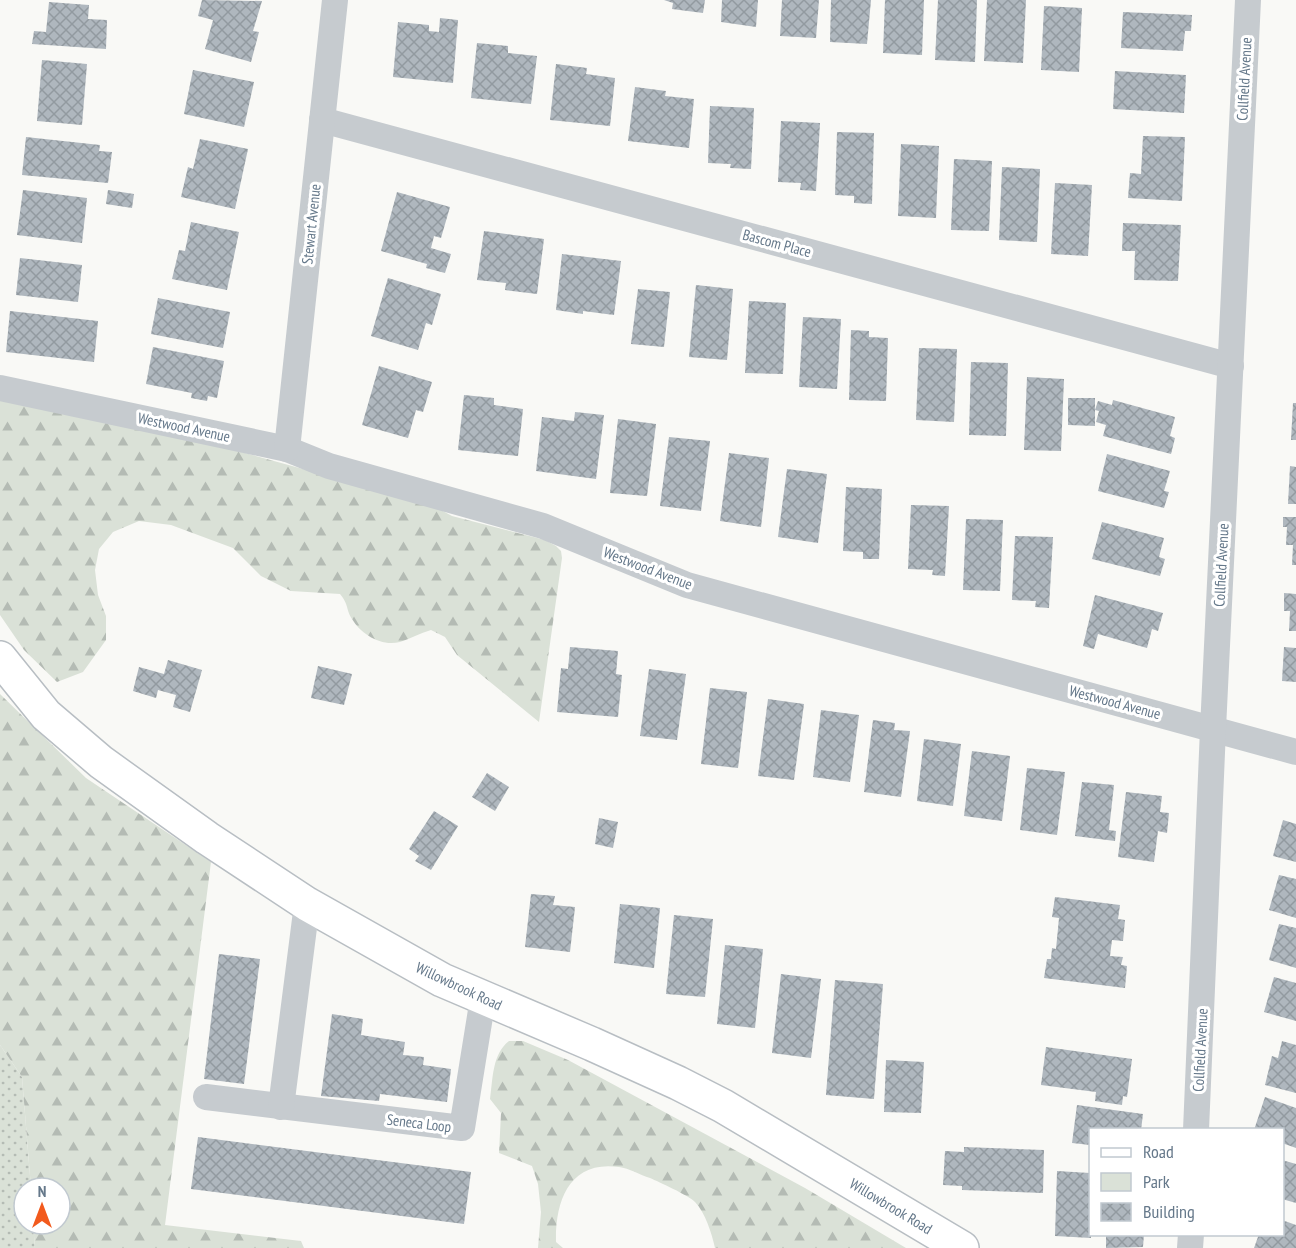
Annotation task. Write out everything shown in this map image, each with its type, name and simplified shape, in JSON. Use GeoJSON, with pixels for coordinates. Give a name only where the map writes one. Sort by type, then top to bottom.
{"type":"FeatureCollection","features":[{"type":"Feature","properties":{"kind":"street","name":"Stewart Avenue"},"geometry":{"type":"LineString","coordinates":[[287,449],[335,0]]}},
{"type":"Feature","properties":{"kind":"street","name":"Collfield Avenue"},"geometry":{"type":"LineString","coordinates":[[1196,1128],[1248,0]]}},
{"type":"Feature","properties":{"kind":"street","name":"Bascom Place"},"geometry":{"type":"LineString","coordinates":[[322,120],[1231,366]]}},
{"type":"Feature","properties":{"kind":"street","name":"Westwood Avenue"},"geometry":{"type":"LineString","coordinates":[[0,388],[287,449],[329,466],[543,526],[687,585],[1296,752]]}},
{"type":"Feature","properties":{"kind":"street","name":"Willowbrook Road"},"geometry":{"type":"LineString","coordinates":[[0,658],[46,715],[101,762],[207,838],[307,904],[401,958],[483,998],[592,1044],[705,1097],[962,1248]]}},
{"type":"Feature","properties":{"kind":"street"},"geometry":{"type":"LineString","coordinates":[[281,1107],[307,904]]}},
{"type":"Feature","properties":{"kind":"street","name":"Seneca Loop"},"geometry":{"type":"LineString","coordinates":[[206,1097],[462,1128],[483,998]]}},
{"type":"Feature","properties":{"kind":"green space"},"geometry":{"type":"Polygon","coordinates":[[[0,395],[198,440],[430,504],[452,516],[545,540],[556,546],[561,551],[562,558],[539,722],[457,655],[445,637],[431,630],[400,642],[379,641],[366,634],[356,624],[340,594],[291,591],[261,576],[233,548],[171,525],[139,521],[113,532],[99,549],[95,570],[98,595],[106,616],[106,640],[83,672],[57,682],[24,650],[0,615],[0,395]]]}},
{"type":"Feature","properties":{"kind":"green space"},"geometry":{"type":"Polygon","coordinates":[[[0,694],[86,778],[211,862],[165,1225],[301,1241],[304,1248],[35,1248],[34,1236],[72,1236],[72,1176],[30,1176],[22,1077],[0,1045],[0,694]]]}},
{"type":"Feature","properties":{"kind":"green space"},"geometry":{"type":"Polygon","coordinates":[[[509,1041],[523,1041],[568,1060],[805,1188],[906,1248],[715,1248],[705,1217],[699,1206],[691,1199],[631,1170],[602,1166],[588,1170],[577,1177],[563,1198],[556,1226],[556,1242],[563,1248],[538,1248],[541,1212],[538,1184],[532,1166],[499,1153],[501,1113],[490,1099],[496,1060],[503,1046],[509,1041]]]}},
{"type":"Feature","properties":{"kind":"green space"},"geometry":{"type":"Polygon","coordinates":[[[0,1045],[22,1077],[30,1176],[12,1176],[12,1236],[34,1236],[35,1248],[0,1248],[0,1045]]]}},
{"type":"Feature","properties":{"kind":"building"},"geometry":{"type":"Polygon","coordinates":[[[202,0],[262,1],[253,31],[259,32],[251,62],[205,49],[213,20],[198,16],[202,0]]]}},
{"type":"Feature","properties":{"kind":"building"},"geometry":{"type":"Polygon","coordinates":[[[664,0],[705,0],[703,13],[672,9],[673,3],[664,0]]]}},
{"type":"Feature","properties":{"kind":"building"},"geometry":{"type":"Polygon","coordinates":[[[722,0],[758,0],[756,27],[721,22],[722,0]]]}},
{"type":"Feature","properties":{"kind":"building"},"geometry":{"type":"Polygon","coordinates":[[[782,0],[819,0],[816,38],[780,36],[782,0]]]}},
{"type":"Feature","properties":{"kind":"building"},"geometry":{"type":"Polygon","coordinates":[[[831,0],[871,0],[867,44],[830,42],[831,0]]]}},
{"type":"Feature","properties":{"kind":"building"},"geometry":{"type":"Polygon","coordinates":[[[885,0],[924,0],[922,55],[883,53],[885,0]]]}},
{"type":"Feature","properties":{"kind":"building"},"geometry":{"type":"Polygon","coordinates":[[[938,0],[977,0],[975,62],[935,60],[938,0]]]}},
{"type":"Feature","properties":{"kind":"building"},"geometry":{"type":"Polygon","coordinates":[[[987,0],[1026,0],[1023,63],[984,61],[987,0]]]}},
{"type":"Feature","properties":{"kind":"building"},"geometry":{"type":"Polygon","coordinates":[[[49,2],[89,5],[88,19],[107,20],[106,49],[32,44],[34,31],[46,32],[49,2]]]}},
{"type":"Feature","properties":{"kind":"building"},"geometry":{"type":"Polygon","coordinates":[[[1044,6],[1082,8],[1079,72],[1041,70],[1044,6]]]}},
{"type":"Feature","properties":{"kind":"building"},"geometry":{"type":"Polygon","coordinates":[[[1123,12],[1192,15],[1191,31],[1185,31],[1183,51],[1121,48],[1123,12]]]}},
{"type":"Feature","properties":{"kind":"building"},"geometry":{"type":"Polygon","coordinates":[[[440,18],[458,20],[453,83],[393,77],[398,22],[429,25],[429,31],[439,32],[440,18]]]}},
{"type":"Feature","properties":{"kind":"building"},"geometry":{"type":"Polygon","coordinates":[[[477,43],[508,46],[508,53],[537,56],[531,104],[471,98],[477,43]]]}},
{"type":"Feature","properties":{"kind":"building"},"geometry":{"type":"Polygon","coordinates":[[[42,60],[87,64],[82,125],[37,121],[42,60]]]}},
{"type":"Feature","properties":{"kind":"building"},"geometry":{"type":"Polygon","coordinates":[[[556,64],[587,68],[586,74],[615,78],[610,126],[550,120],[556,64]]]}},
{"type":"Feature","properties":{"kind":"building"},"geometry":{"type":"Polygon","coordinates":[[[193,70],[254,82],[244,127],[184,114],[193,70]]]}},
{"type":"Feature","properties":{"kind":"building"},"geometry":{"type":"Polygon","coordinates":[[[1115,71],[1186,75],[1184,113],[1113,109],[1115,71]]]}},
{"type":"Feature","properties":{"kind":"building"},"geometry":{"type":"Polygon","coordinates":[[[635,87],[666,91],[665,96],[694,99],[689,148],[628,141],[635,87]]]}},
{"type":"Feature","properties":{"kind":"building"},"geometry":{"type":"Polygon","coordinates":[[[710,106],[754,108],[751,169],[730,168],[731,164],[708,163],[710,106]]]}},
{"type":"Feature","properties":{"kind":"building"},"geometry":{"type":"Polygon","coordinates":[[[781,121],[820,123],[816,191],[800,190],[801,183],[778,182],[781,121]]]}},
{"type":"Feature","properties":{"kind":"building"},"geometry":{"type":"Polygon","coordinates":[[[837,132],[874,133],[872,204],[854,203],[854,196],[835,195],[837,132]]]}},
{"type":"Feature","properties":{"kind":"building"},"geometry":{"type":"Polygon","coordinates":[[[1143,136],[1185,137],[1182,201],[1128,198],[1130,173],[1141,174],[1143,136]]]}},
{"type":"Feature","properties":{"kind":"building"},"geometry":{"type":"Polygon","coordinates":[[[26,137],[100,145],[99,151],[112,152],[108,183],[22,175],[26,137]]]}},
{"type":"Feature","properties":{"kind":"building"},"geometry":{"type":"Polygon","coordinates":[[[200,139],[248,149],[235,209],[181,197],[188,167],[193,169],[200,139]]]}},
{"type":"Feature","properties":{"kind":"building"},"geometry":{"type":"Polygon","coordinates":[[[901,144],[939,146],[936,218],[898,216],[901,144]]]}},
{"type":"Feature","properties":{"kind":"building"},"geometry":{"type":"Polygon","coordinates":[[[954,159],[992,161],[989,231],[951,230],[954,159]]]}},
{"type":"Feature","properties":{"kind":"building"},"geometry":{"type":"Polygon","coordinates":[[[1002,167],[1040,169],[1037,242],[999,240],[1002,167]]]}},
{"type":"Feature","properties":{"kind":"building"},"geometry":{"type":"Polygon","coordinates":[[[1055,183],[1092,185],[1088,256],[1051,254],[1055,183]]]}},
{"type":"Feature","properties":{"kind":"building"},"geometry":{"type":"Polygon","coordinates":[[[23,190],[87,198],[82,243],[17,235],[23,190]]]}},
{"type":"Feature","properties":{"kind":"building"},"geometry":{"type":"Polygon","coordinates":[[[108,190],[134,194],[132,208],[106,204],[108,190]]]}},
{"type":"Feature","properties":{"kind":"building"},"geometry":{"type":"Polygon","coordinates":[[[397,192],[450,207],[441,238],[434,236],[431,248],[451,254],[445,273],[426,268],[427,264],[381,251],[397,192]]]}},
{"type":"Feature","properties":{"kind":"building"},"geometry":{"type":"Polygon","coordinates":[[[191,222],[239,232],[227,290],[172,279],[179,250],[185,251],[191,222]]]}},
{"type":"Feature","properties":{"kind":"building"},"geometry":{"type":"Polygon","coordinates":[[[1123,223],[1181,225],[1178,281],[1134,280],[1135,251],[1122,251],[1123,223]]]}},
{"type":"Feature","properties":{"kind":"building"},"geometry":{"type":"Polygon","coordinates":[[[484,231],[544,239],[537,294],[505,290],[506,283],[477,280],[484,231]]]}},
{"type":"Feature","properties":{"kind":"building"},"geometry":{"type":"Polygon","coordinates":[[[562,254],[621,261],[614,315],[556,310],[562,254]]]}},
{"type":"Feature","properties":{"kind":"building"},"geometry":{"type":"Polygon","coordinates":[[[20,258],[82,265],[78,302],[16,295],[20,258]]]}},
{"type":"Feature","properties":{"kind":"building"},"geometry":{"type":"Polygon","coordinates":[[[388,278],[441,294],[432,325],[426,323],[418,350],[371,336],[388,278]]]}},
{"type":"Feature","properties":{"kind":"building"},"geometry":{"type":"Polygon","coordinates":[[[696,285],[733,289],[727,360],[689,357],[696,285]]]}},
{"type":"Feature","properties":{"kind":"building"},"geometry":{"type":"Polygon","coordinates":[[[638,289],[670,292],[664,347],[631,344],[638,289]]]}},
{"type":"Feature","properties":{"kind":"building"},"geometry":{"type":"Polygon","coordinates":[[[158,298],[230,312],[223,348],[151,334],[158,298]]]}},
{"type":"Feature","properties":{"kind":"building"},"geometry":{"type":"Polygon","coordinates":[[[749,301],[786,303],[783,374],[745,373],[749,301]]]}},
{"type":"Feature","properties":{"kind":"building"},"geometry":{"type":"Polygon","coordinates":[[[10,311],[98,321],[94,362],[6,352],[10,311]]]}},
{"type":"Feature","properties":{"kind":"building"},"geometry":{"type":"Polygon","coordinates":[[[803,317],[841,319],[837,389],[799,387],[803,317]]]}},
{"type":"Feature","properties":{"kind":"building"},"geometry":{"type":"Polygon","coordinates":[[[851,330],[869,331],[869,337],[888,338],[886,401],[849,400],[851,330]]]}},
{"type":"Feature","properties":{"kind":"building"},"geometry":{"type":"Polygon","coordinates":[[[153,347],[224,361],[217,398],[208,396],[207,401],[191,398],[192,393],[146,384],[153,347]]]}},
{"type":"Feature","properties":{"kind":"building"},"geometry":{"type":"Polygon","coordinates":[[[919,348],[957,349],[954,422],[916,420],[919,348]]]}},
{"type":"Feature","properties":{"kind":"building"},"geometry":{"type":"Polygon","coordinates":[[[971,362],[1008,363],[1006,436],[969,435],[971,362]]]}},
{"type":"Feature","properties":{"kind":"building"},"geometry":{"type":"Polygon","coordinates":[[[379,366],[432,382],[423,412],[416,410],[408,438],[362,425],[379,366]]]}},
{"type":"Feature","properties":{"kind":"building"},"geometry":{"type":"Polygon","coordinates":[[[1027,377],[1064,379],[1061,451],[1024,450],[1027,377]]]}},
{"type":"Feature","properties":{"kind":"building"},"geometry":{"type":"Polygon","coordinates":[[[464,395],[494,398],[494,405],[523,409],[518,456],[458,450],[464,395]]]}},
{"type":"Feature","properties":{"kind":"building"},"geometry":{"type":"Polygon","coordinates":[[[1068,398],[1095,398],[1095,426],[1068,425],[1068,398]]]}},
{"type":"Feature","properties":{"kind":"building"},"geometry":{"type":"Polygon","coordinates":[[[1113,400],[1175,417],[1170,436],[1175,438],[1171,454],[1103,436],[1106,425],[1096,422],[1099,411],[1095,410],[1098,401],[1112,405],[1113,400]]]}},
{"type":"Feature","properties":{"kind":"building"},"geometry":{"type":"Polygon","coordinates":[[[1293,403],[1296,403],[1296,440],[1291,440],[1293,403]]]}},
{"type":"Feature","properties":{"kind":"building"},"geometry":{"type":"Polygon","coordinates":[[[575,412],[604,415],[596,479],[536,471],[542,417],[574,421],[575,412]]]}},
{"type":"Feature","properties":{"kind":"building"},"geometry":{"type":"Polygon","coordinates":[[[618,419],[656,424],[647,496],[610,493],[618,419]]]}},
{"type":"Feature","properties":{"kind":"building"},"geometry":{"type":"Polygon","coordinates":[[[669,437],[710,441],[701,511],[660,506],[669,437]]]}},
{"type":"Feature","properties":{"kind":"building"},"geometry":{"type":"Polygon","coordinates":[[[729,453],[769,458],[761,527],[720,521],[729,453]]]}},
{"type":"Feature","properties":{"kind":"building"},"geometry":{"type":"Polygon","coordinates":[[[1107,454],[1170,471],[1164,491],[1169,492],[1164,508],[1098,491],[1107,454]]]}},
{"type":"Feature","properties":{"kind":"building"},"geometry":{"type":"Polygon","coordinates":[[[1290,466],[1296,467],[1296,504],[1288,504],[1290,466]]]}},
{"type":"Feature","properties":{"kind":"building"},"geometry":{"type":"Polygon","coordinates":[[[787,469],[827,474],[818,543],[778,537],[787,469]]]}},
{"type":"Feature","properties":{"kind":"building"},"geometry":{"type":"Polygon","coordinates":[[[846,487],[882,489],[879,559],[863,559],[863,552],[843,551],[846,487]]]}},
{"type":"Feature","properties":{"kind":"building"},"geometry":{"type":"Polygon","coordinates":[[[911,505],[949,506],[945,576],[932,575],[933,570],[908,569],[911,505]]]}},
{"type":"Feature","properties":{"kind":"building"},"geometry":{"type":"Polygon","coordinates":[[[1283,517],[1296,517],[1296,565],[1292,565],[1293,545],[1286,545],[1287,527],[1283,527],[1283,517]]]}},
{"type":"Feature","properties":{"kind":"building"},"geometry":{"type":"Polygon","coordinates":[[[966,519],[1003,520],[1000,591],[963,590],[966,519]]]}},
{"type":"Feature","properties":{"kind":"building"},"geometry":{"type":"Polygon","coordinates":[[[1102,522],[1164,538],[1159,557],[1165,559],[1160,576],[1092,559],[1102,522]]]}},
{"type":"Feature","properties":{"kind":"building"},"geometry":{"type":"Polygon","coordinates":[[[1015,536],[1053,537],[1049,608],[1035,607],[1036,601],[1012,600],[1015,536]]]}},
{"type":"Feature","properties":{"kind":"building"},"geometry":{"type":"Polygon","coordinates":[[[1284,593],[1296,594],[1296,631],[1289,631],[1290,611],[1284,611],[1284,593]]]}},
{"type":"Feature","properties":{"kind":"building"},"geometry":{"type":"Polygon","coordinates":[[[1095,595],[1163,613],[1158,631],[1152,629],[1147,648],[1098,634],[1094,649],[1083,646],[1095,595]]]}},
{"type":"Feature","properties":{"kind":"building"},"geometry":{"type":"Polygon","coordinates":[[[570,647],[618,651],[616,674],[622,675],[618,717],[557,712],[561,668],[568,669],[570,647]]]}},
{"type":"Feature","properties":{"kind":"building"},"geometry":{"type":"Polygon","coordinates":[[[1284,647],[1296,648],[1296,682],[1282,681],[1284,647]]]}},
{"type":"Feature","properties":{"kind":"building"},"geometry":{"type":"Polygon","coordinates":[[[168,660],[202,670],[190,712],[173,707],[176,695],[158,690],[156,698],[133,691],[139,667],[164,674],[168,660]]]}},
{"type":"Feature","properties":{"kind":"building"},"geometry":{"type":"Polygon","coordinates":[[[318,666],[352,674],[344,705],[311,698],[318,666]]]}},
{"type":"Feature","properties":{"kind":"building"},"geometry":{"type":"Polygon","coordinates":[[[649,669],[686,674],[677,740],[640,736],[649,669]]]}},
{"type":"Feature","properties":{"kind":"building"},"geometry":{"type":"Polygon","coordinates":[[[710,688],[747,692],[738,768],[701,764],[710,688]]]}},
{"type":"Feature","properties":{"kind":"building"},"geometry":{"type":"Polygon","coordinates":[[[768,699],[804,704],[794,780],[758,776],[768,699]]]}},
{"type":"Feature","properties":{"kind":"building"},"geometry":{"type":"Polygon","coordinates":[[[821,710],[859,715],[850,782],[813,777],[821,710]]]}},
{"type":"Feature","properties":{"kind":"building"},"geometry":{"type":"Polygon","coordinates":[[[873,720],[895,723],[894,730],[910,731],[901,797],[864,792],[873,720]]]}},
{"type":"Feature","properties":{"kind":"building"},"geometry":{"type":"Polygon","coordinates":[[[924,739],[961,744],[953,806],[917,801],[924,739]]]}},
{"type":"Feature","properties":{"kind":"building"},"geometry":{"type":"Polygon","coordinates":[[[972,751],[1010,756],[1002,821],[964,816],[972,751]]]}},
{"type":"Feature","properties":{"kind":"building"},"geometry":{"type":"Polygon","coordinates":[[[1027,768],[1065,772],[1057,835],[1020,830],[1027,768]]]}},
{"type":"Feature","properties":{"kind":"building"},"geometry":{"type":"Polygon","coordinates":[[[487,773],[509,787],[495,811],[472,797],[487,773]]]}},
{"type":"Feature","properties":{"kind":"building"},"geometry":{"type":"Polygon","coordinates":[[[1082,782],[1114,785],[1109,830],[1116,831],[1115,841],[1075,836],[1082,782]]]}},
{"type":"Feature","properties":{"kind":"building"},"geometry":{"type":"Polygon","coordinates":[[[1126,792],[1162,796],[1160,812],[1169,813],[1167,833],[1158,831],[1154,862],[1118,857],[1126,792]]]}},
{"type":"Feature","properties":{"kind":"building"},"geometry":{"type":"Polygon","coordinates":[[[434,811],[458,826],[431,870],[415,861],[419,856],[409,849],[434,811]]]}},
{"type":"Feature","properties":{"kind":"building"},"geometry":{"type":"Polygon","coordinates":[[[599,818],[618,822],[613,848],[595,844],[599,818]]]}},
{"type":"Feature","properties":{"kind":"building"},"geometry":{"type":"Polygon","coordinates":[[[1283,820],[1296,824],[1296,862],[1273,856],[1283,820]]]}},
{"type":"Feature","properties":{"kind":"building"},"geometry":{"type":"Polygon","coordinates":[[[1279,875],[1296,879],[1296,918],[1269,910],[1279,875]]]}},
{"type":"Feature","properties":{"kind":"building"},"geometry":{"type":"Polygon","coordinates":[[[531,894],[555,896],[553,905],[575,907],[570,952],[525,947],[531,894]]]}},
{"type":"Feature","properties":{"kind":"building"},"geometry":{"type":"Polygon","coordinates":[[[1055,897],[1120,905],[1118,919],[1125,920],[1123,941],[1112,940],[1110,956],[1123,957],[1121,965],[1127,966],[1125,988],[1044,978],[1047,959],[1051,959],[1052,948],[1056,949],[1059,918],[1052,917],[1055,897]]]}},
{"type":"Feature","properties":{"kind":"building"},"geometry":{"type":"Polygon","coordinates":[[[620,904],[660,908],[654,968],[614,963],[620,904]]]}},
{"type":"Feature","properties":{"kind":"building"},"geometry":{"type":"Polygon","coordinates":[[[674,915],[713,919],[705,997],[666,994],[674,915]]]}},
{"type":"Feature","properties":{"kind":"building"},"geometry":{"type":"Polygon","coordinates":[[[1279,924],[1296,928],[1296,968],[1269,960],[1279,924]]]}},
{"type":"Feature","properties":{"kind":"building"},"geometry":{"type":"Polygon","coordinates":[[[725,945],[763,949],[755,1028],[717,1024],[725,945]]]}},
{"type":"Feature","properties":{"kind":"building"},"geometry":{"type":"Polygon","coordinates":[[[219,954],[260,959],[244,1084],[204,1079],[219,954]]]}},
{"type":"Feature","properties":{"kind":"building"},"geometry":{"type":"Polygon","coordinates":[[[781,974],[821,979],[811,1058],[772,1053],[781,974]]]}},
{"type":"Feature","properties":{"kind":"building"},"geometry":{"type":"Polygon","coordinates":[[[1274,977],[1296,983],[1296,1021],[1264,1012],[1274,977]]]}},
{"type":"Feature","properties":{"kind":"building"},"geometry":{"type":"Polygon","coordinates":[[[835,980],[883,984],[874,1099],[826,1095],[835,980]]]}},
{"type":"Feature","properties":{"kind":"building"},"geometry":{"type":"Polygon","coordinates":[[[332,1014],[363,1019],[361,1035],[405,1042],[403,1055],[424,1057],[423,1065],[451,1069],[447,1102],[380,1094],[379,1101],[321,1096],[332,1014]]]}},
{"type":"Feature","properties":{"kind":"building"},"geometry":{"type":"Polygon","coordinates":[[[1282,1041],[1296,1045],[1296,1093],[1265,1085],[1272,1056],[1278,1058],[1282,1041]]]}},
{"type":"Feature","properties":{"kind":"building"},"geometry":{"type":"Polygon","coordinates":[[[1046,1047],[1132,1059],[1127,1097],[1123,1096],[1122,1105],[1095,1101],[1096,1092],[1041,1085],[1046,1047]]]}},
{"type":"Feature","properties":{"kind":"building"},"geometry":{"type":"Polygon","coordinates":[[[886,1060],[924,1062],[921,1113],[884,1112],[886,1060]]]}},
{"type":"Feature","properties":{"kind":"building"},"geometry":{"type":"Polygon","coordinates":[[[1265,1097],[1296,1108],[1296,1148],[1284,1144],[1284,1128],[1255,1128],[1265,1097]]]}},
{"type":"Feature","properties":{"kind":"building"},"geometry":{"type":"Polygon","coordinates":[[[1077,1105],[1143,1114],[1141,1128],[1089,1128],[1089,1145],[1072,1143],[1077,1105]]]}},
{"type":"Feature","properties":{"kind":"building"},"geometry":{"type":"Polygon","coordinates":[[[198,1137],[471,1172],[464,1224],[191,1189],[198,1137]]]}},
{"type":"Feature","properties":{"kind":"building"},"geometry":{"type":"Polygon","coordinates":[[[964,1147],[1044,1150],[1043,1193],[962,1190],[962,1186],[943,1185],[945,1151],[964,1152],[964,1147]]]}},
{"type":"Feature","properties":{"kind":"building"},"geometry":{"type":"Polygon","coordinates":[[[1284,1161],[1296,1164],[1296,1203],[1284,1200],[1284,1161]]]}},
{"type":"Feature","properties":{"kind":"building"},"geometry":{"type":"Polygon","coordinates":[[[1057,1171],[1089,1173],[1089,1236],[1091,1238],[1055,1236],[1057,1171]]]}},
{"type":"Feature","properties":{"kind":"building"},"geometry":{"type":"Polygon","coordinates":[[[1284,1221],[1296,1225],[1296,1248],[1254,1248],[1258,1236],[1284,1236],[1284,1221]]]}},
{"type":"Feature","properties":{"kind":"building"},"geometry":{"type":"Polygon","coordinates":[[[1106,1236],[1144,1236],[1143,1247],[1106,1248],[1106,1236]]]}}]}
